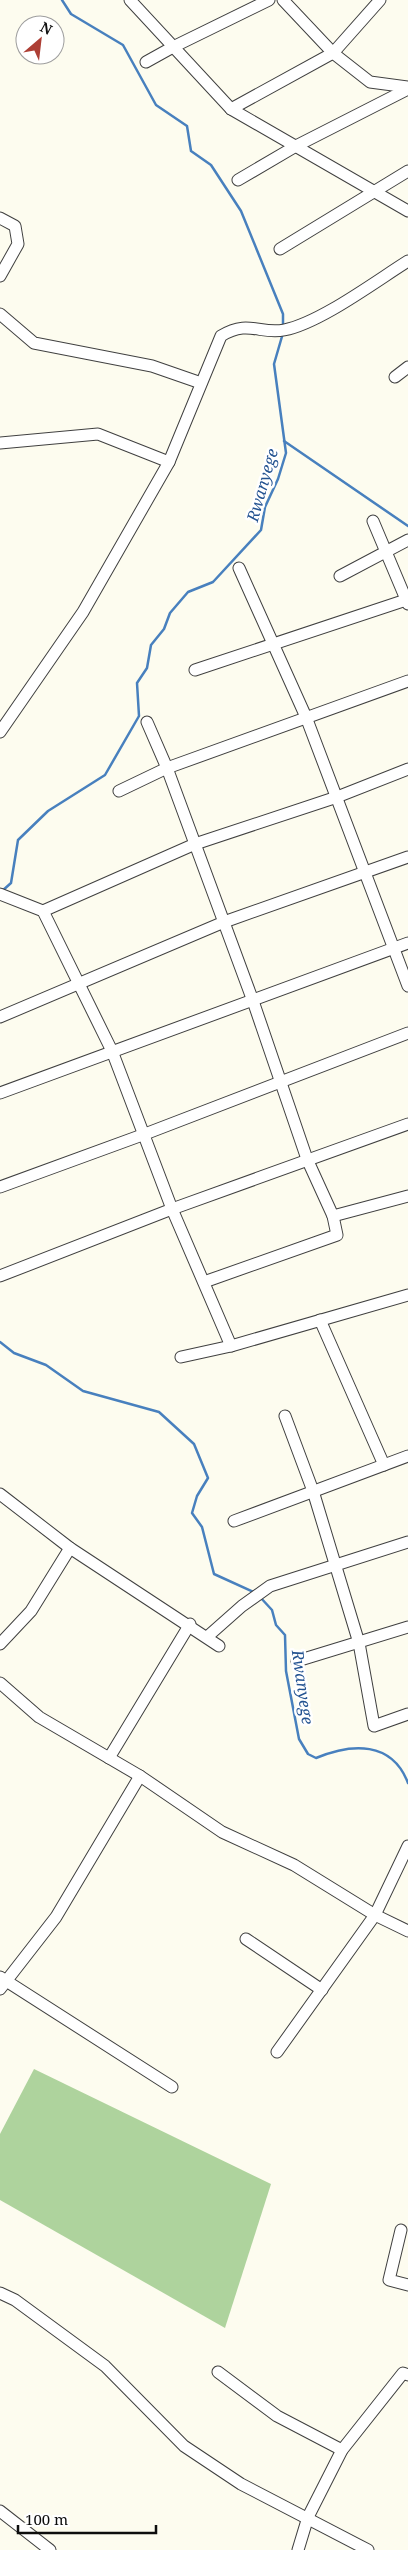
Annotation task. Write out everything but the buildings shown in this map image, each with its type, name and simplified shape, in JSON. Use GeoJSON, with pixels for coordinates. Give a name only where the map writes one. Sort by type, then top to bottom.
{"type":"FeatureCollection","features":[{"type":"Feature","properties":{"kind":"street"},"geometry":{"type":"LineString","coordinates":[[130,0],[231,109],[408,211]]}},
{"type":"Feature","properties":{"kind":"street"},"geometry":{"type":"LineString","coordinates":[[146,62],[269,0]]}},
{"type":"Feature","properties":{"kind":"street"},"geometry":{"type":"LineString","coordinates":[[283,0],[333,53],[370,82],[408,88]]}},
{"type":"Feature","properties":{"kind":"street"},"geometry":{"type":"LineString","coordinates":[[231,109],[333,53],[380,0]]}},
{"type":"Feature","properties":{"kind":"street"},"geometry":{"type":"LineString","coordinates":[[238,180],[296,146],[408,88]]}},
{"type":"Feature","properties":{"kind":"street"},"geometry":{"type":"LineString","coordinates":[[280,249],[408,171]]}},
{"type":"Feature","properties":{"kind":"street"},"geometry":{"type":"LineString","coordinates":[[0,218],[15,226],[18,244],[0,276]]}},
{"type":"Feature","properties":{"kind":"street"},"geometry":{"type":"LineString","coordinates":[[0,732],[83,612],[169,462],[221,336],[231,330],[252,327],[284,330],[324,314],[408,261]]}},
{"type":"Feature","properties":{"kind":"street"},"geometry":{"type":"LineString","coordinates":[[0,314],[34,342],[152,366],[202,383]]}},
{"type":"Feature","properties":{"kind":"street"},"geometry":{"type":"LineString","coordinates":[[396,377],[408,367]]}},
{"type":"Feature","properties":{"kind":"street"},"geometry":{"type":"LineString","coordinates":[[0,443],[98,434],[169,462]]}},
{"type":"Feature","properties":{"kind":"street"},"geometry":{"type":"LineString","coordinates":[[195,670],[407,602],[373,521]]}},
{"type":"Feature","properties":{"kind":"street"},"geometry":{"type":"LineString","coordinates":[[340,576],[407,540]]}},
{"type":"Feature","properties":{"kind":"street"},"geometry":{"type":"LineString","coordinates":[[238,568],[306,717],[408,986]]}},
{"type":"Feature","properties":{"kind":"street"},"geometry":{"type":"LineString","coordinates":[[119,791],[167,768],[408,681]]}},
{"type":"Feature","properties":{"kind":"street"},"geometry":{"type":"LineString","coordinates":[[147,722],[167,768],[253,1001],[307,1159],[333,1216],[337,1235],[204,1282]]}},
{"type":"Feature","properties":{"kind":"street"},"geometry":{"type":"LineString","coordinates":[[43,911],[195,844],[337,797],[408,769]]}},
{"type":"Feature","properties":{"kind":"street"},"geometry":{"type":"LineString","coordinates":[[0,1017],[224,922],[408,857]]}},
{"type":"Feature","properties":{"kind":"street"},"geometry":{"type":"LineString","coordinates":[[0,894],[43,911],[112,1051],[172,1209],[231,1346]]}},
{"type":"Feature","properties":{"kind":"street"},"geometry":{"type":"LineString","coordinates":[[0,1093],[408,943]]}},
{"type":"Feature","properties":{"kind":"street"},"geometry":{"type":"LineString","coordinates":[[0,1187],[145,1134],[408,1033]]}},
{"type":"Feature","properties":{"kind":"street"},"geometry":{"type":"LineString","coordinates":[[0,1276],[172,1209],[408,1124]]}},
{"type":"Feature","properties":{"kind":"street"},"geometry":{"type":"LineString","coordinates":[[333,1216],[408,1196]]}},
{"type":"Feature","properties":{"kind":"street"},"geometry":{"type":"LineString","coordinates":[[181,1357],[231,1346],[408,1294]]}},
{"type":"Feature","properties":{"kind":"street"},"geometry":{"type":"LineString","coordinates":[[320,1320],[384,1465]]}},
{"type":"Feature","properties":{"kind":"street"},"geometry":{"type":"LineString","coordinates":[[285,1416],[313,1491],[359,1643],[374,1726],[408,1714]]}},
{"type":"Feature","properties":{"kind":"street"},"geometry":{"type":"LineString","coordinates":[[234,1521],[408,1456]]}},
{"type":"Feature","properties":{"kind":"street"},"geometry":{"type":"LineString","coordinates":[[0,1494],[70,1548],[190,1624],[219,1646]]}},
{"type":"Feature","properties":{"kind":"street"},"geometry":{"type":"LineString","coordinates":[[207,1637],[242,1606],[270,1586],[408,1542]]}},
{"type":"Feature","properties":{"kind":"street"},"geometry":{"type":"LineString","coordinates":[[0,1644],[31,1612],[70,1548]]}},
{"type":"Feature","properties":{"kind":"street"},"geometry":{"type":"LineString","coordinates":[[109,1758],[190,1624]]}},
{"type":"Feature","properties":{"kind":"street"},"geometry":{"type":"LineString","coordinates":[[297,1661],[408,1627]]}},
{"type":"Feature","properties":{"kind":"street"},"geometry":{"type":"LineString","coordinates":[[0,1683],[39,1718],[140,1776],[222,1832],[294,1866],[375,1915],[408,1931]]}},
{"type":"Feature","properties":{"kind":"street"},"geometry":{"type":"LineString","coordinates":[[140,1776],[56,1918],[2,1982],[172,2086]]}},
{"type":"Feature","properties":{"kind":"street"},"geometry":{"type":"LineString","coordinates":[[276,2052],[375,1915],[408,1846]]}},
{"type":"Feature","properties":{"kind":"street"},"geometry":{"type":"LineString","coordinates":[[246,1939],[322,1990]]}},
{"type":"Feature","properties":{"kind":"street"},"geometry":{"type":"LineString","coordinates":[[401,2230],[389,2280],[408,2285]]}},
{"type":"Feature","properties":{"kind":"street"},"geometry":{"type":"LineString","coordinates":[[0,2293],[15,2300],[106,2366],[184,2446],[241,2484],[308,2517],[368,2550]]}},
{"type":"Feature","properties":{"kind":"street"},"geometry":{"type":"LineString","coordinates":[[218,2372],[278,2416],[342,2450]]}},
{"type":"Feature","properties":{"kind":"street"},"geometry":{"type":"LineString","coordinates":[[298,2550],[308,2517],[342,2450],[403,2373],[408,2375]]}},
{"type":"Feature","properties":{"kind":"street"},"geometry":{"type":"LineString","coordinates":[[0,2511],[50,2550]]}},
{"type":"Feature","properties":{"kind":"green space"},"geometry":{"type":"Polygon","coordinates":[[[34,2069],[271,2184],[225,2328],[0,2200],[0,2134],[34,2069]]]}},
{"type":"Feature","properties":{"kind":"waterway","name":"Rwanyege"},"geometry":{"type":"LineString","coordinates":[[62,0],[71,14],[123,45],[156,105],[187,126],[191,151],[211,165],[241,211],[283,314],[283,325]]}},
{"type":"Feature","properties":{"kind":"waterway","name":"Rwanyege"},"geometry":{"type":"LineString","coordinates":[[1,892],[11,883],[18,840],[48,811],[105,775],[139,716],[137,683],[147,668],[151,645],[164,629],[170,613],[188,592],[213,582],[261,530],[265,507],[278,479],[286,453],[274,364],[283,333]]}},
{"type":"Feature","properties":{"kind":"waterway"},"geometry":{"type":"LineString","coordinates":[[284,441],[408,526]]}},
{"type":"Feature","properties":{"kind":"waterway","name":"Rwanyege"},"geometry":{"type":"LineString","coordinates":[[0,1342],[14,1353],[46,1365],[83,1391],[159,1412],[194,1444],[208,1478],[197,1496],[192,1513],[202,1527],[214,1574],[256,1593]]}},
{"type":"Feature","properties":{"kind":"waterway","name":"Rwanyege"},"geometry":{"type":"LineString","coordinates":[[260,1597],[272,1610],[276,1625],[285,1635],[286,1671],[299,1739],[308,1754],[316,1758],[343,1750],[370,1749],[392,1759],[401,1769],[408,1783]]}}]}
